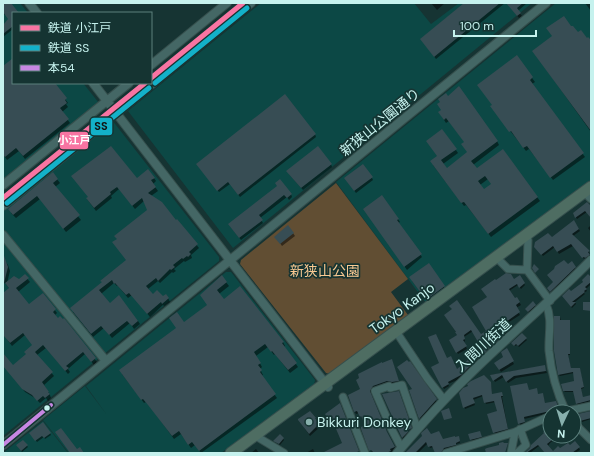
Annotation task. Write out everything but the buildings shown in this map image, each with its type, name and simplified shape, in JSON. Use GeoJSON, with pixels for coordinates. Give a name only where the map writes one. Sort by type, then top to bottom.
{"type":"FeatureCollection","features":[{"type":"Feature","properties":{"kind":"highway","name":"Tokyo Kanjo"},"geometry":{"type":"LineString","coordinates":[[240,453],[327,385],[399,336],[589,194]]}},
{"type":"Feature","properties":{"kind":"highway","name":"Tokyo Kanjo"},"geometry":{"type":"LineString","coordinates":[[231,453],[589,194]]}},
{"type":"Feature","properties":{"kind":"street"},"geometry":{"type":"LineString","coordinates":[[29,3],[36,12]]}},
{"type":"Feature","properties":{"kind":"street"},"geometry":{"type":"LineString","coordinates":[[152,64],[227,3]]}},
{"type":"Feature","properties":{"kind":"street"},"geometry":{"type":"LineString","coordinates":[[3,206],[251,3]]}},
{"type":"Feature","properties":{"kind":"street","name":"新狭山公園通り"},"geometry":{"type":"LineString","coordinates":[[3,445],[546,3]]}},
{"type":"Feature","properties":{"kind":"street"},"geometry":{"type":"LineString","coordinates":[[94,84],[327,385]]}},
{"type":"Feature","properties":{"kind":"street"},"geometry":{"type":"LineString","coordinates":[[3,185],[128,84]]}},
{"type":"Feature","properties":{"kind":"street"},"geometry":{"type":"LineString","coordinates":[[3,235],[106,361]]}},
{"type":"Feature","properties":{"kind":"street"},"geometry":{"type":"LineString","coordinates":[[528,240],[527,270],[548,302],[551,324],[549,349],[550,358],[562,404]]}},
{"type":"Feature","properties":{"kind":"street","name":"入間川街道"},"geometry":{"type":"LineString","coordinates":[[399,450],[468,376],[591,260]]}},
{"type":"Feature","properties":{"kind":"street"},"geometry":{"type":"LineString","coordinates":[[500,261],[508,269],[527,270]]}},
{"type":"Feature","properties":{"kind":"street"},"geometry":{"type":"LineString","coordinates":[[399,336],[427,378],[444,400]]}},
{"type":"Feature","properties":{"kind":"street"},"geometry":{"type":"LineString","coordinates":[[399,450],[375,391],[389,386],[390,388],[393,388],[402,385],[418,428]]}},
{"type":"Feature","properties":{"kind":"street"},"geometry":{"type":"LineString","coordinates":[[342,396],[365,453]]}},
{"type":"Feature","properties":{"kind":"street"},"geometry":{"type":"LineString","coordinates":[[450,452],[517,431],[542,420]]}},
{"type":"Feature","properties":{"kind":"street"},"geometry":{"type":"LineString","coordinates":[[511,453],[517,431]]}},
{"type":"Feature","properties":{"kind":"street"},"geometry":{"type":"LineString","coordinates":[[517,431],[526,445],[517,453]]}},
{"type":"Feature","properties":{"kind":"street"},"geometry":{"type":"LineString","coordinates":[[582,431],[591,440]]}},
{"type":"Feature","properties":{"kind":"street"},"geometry":{"type":"LineString","coordinates":[[259,438],[284,453]]}},
{"type":"Feature","properties":{"kind":"shaded area"},"geometry":{"type":"Polygon","coordinates":[[[3,3],[20,3],[27,12],[12,12],[12,84],[84,84],[99,103],[3,180],[3,3]]]}},
{"type":"Feature","properties":{"kind":"shaded area"},"geometry":{"type":"Polygon","coordinates":[[[261,3],[414,3],[431,24],[459,3],[532,3],[233,248],[128,111],[261,3]]]}},
{"type":"Feature","properties":{"kind":"shaded area"},"geometry":{"type":"Polygon","coordinates":[[[556,3],[591,3],[591,181],[426,303],[336,182],[556,3]]]}},
{"type":"Feature","properties":{"kind":"shaded area"},"geometry":{"type":"Polygon","coordinates":[[[112,120],[219,257],[219,261],[104,354],[3,231],[3,209],[112,120]]]}},
{"type":"Feature","properties":{"kind":"shaded area"},"geometry":{"type":"Polygon","coordinates":[[[3,241],[99,358],[3,436],[3,241]]]}},
{"type":"Feature","properties":{"kind":"shaded area"},"geometry":{"type":"Polygon","coordinates":[[[226,272],[231,272],[315,380],[314,385],[221,453],[69,453],[43,420],[85,386],[107,415],[86,386],[226,272]]]}},
{"type":"Feature","properties":{"kind":"shaded area"},"geometry":{"type":"Polygon","coordinates":[[[43,421],[68,453],[3,453],[43,421]]]}},
{"type":"Feature","properties":{"kind":"green space","name":"新狭山公園"},"geometry":{"type":"Polygon","coordinates":[[[336,183],[408,279],[391,292],[408,315],[330,374],[326,373],[240,264],[241,260],[336,183]]]}},
{"type":"Feature","properties":{"kind":"rail line","name":"小江戸"},"geometry":{"type":"LineString","coordinates":[[152,77],[243,3]]}},
{"type":"Feature","properties":{"kind":"rail line","name":"SS"},"geometry":{"type":"LineString","coordinates":[[155,83],[247,8]]}},
{"type":"Feature","properties":{"kind":"rail line","name":"小江戸"},"geometry":{"type":"LineString","coordinates":[[3,198],[144,84]]}},
{"type":"Feature","properties":{"kind":"rail line","name":"SS"},"geometry":{"type":"LineString","coordinates":[[7,203],[149,88]]}},
{"type":"Feature","properties":{"kind":"transit line","name":"本54"},"geometry":{"type":"LineString","coordinates":[[3,445],[51,405]]}},
{"type":"Feature","properties":{"kind":"place","name":"Bikkuri Donkey"},"geometry":{"type":"Point","coordinates":[309,422]}}]}
